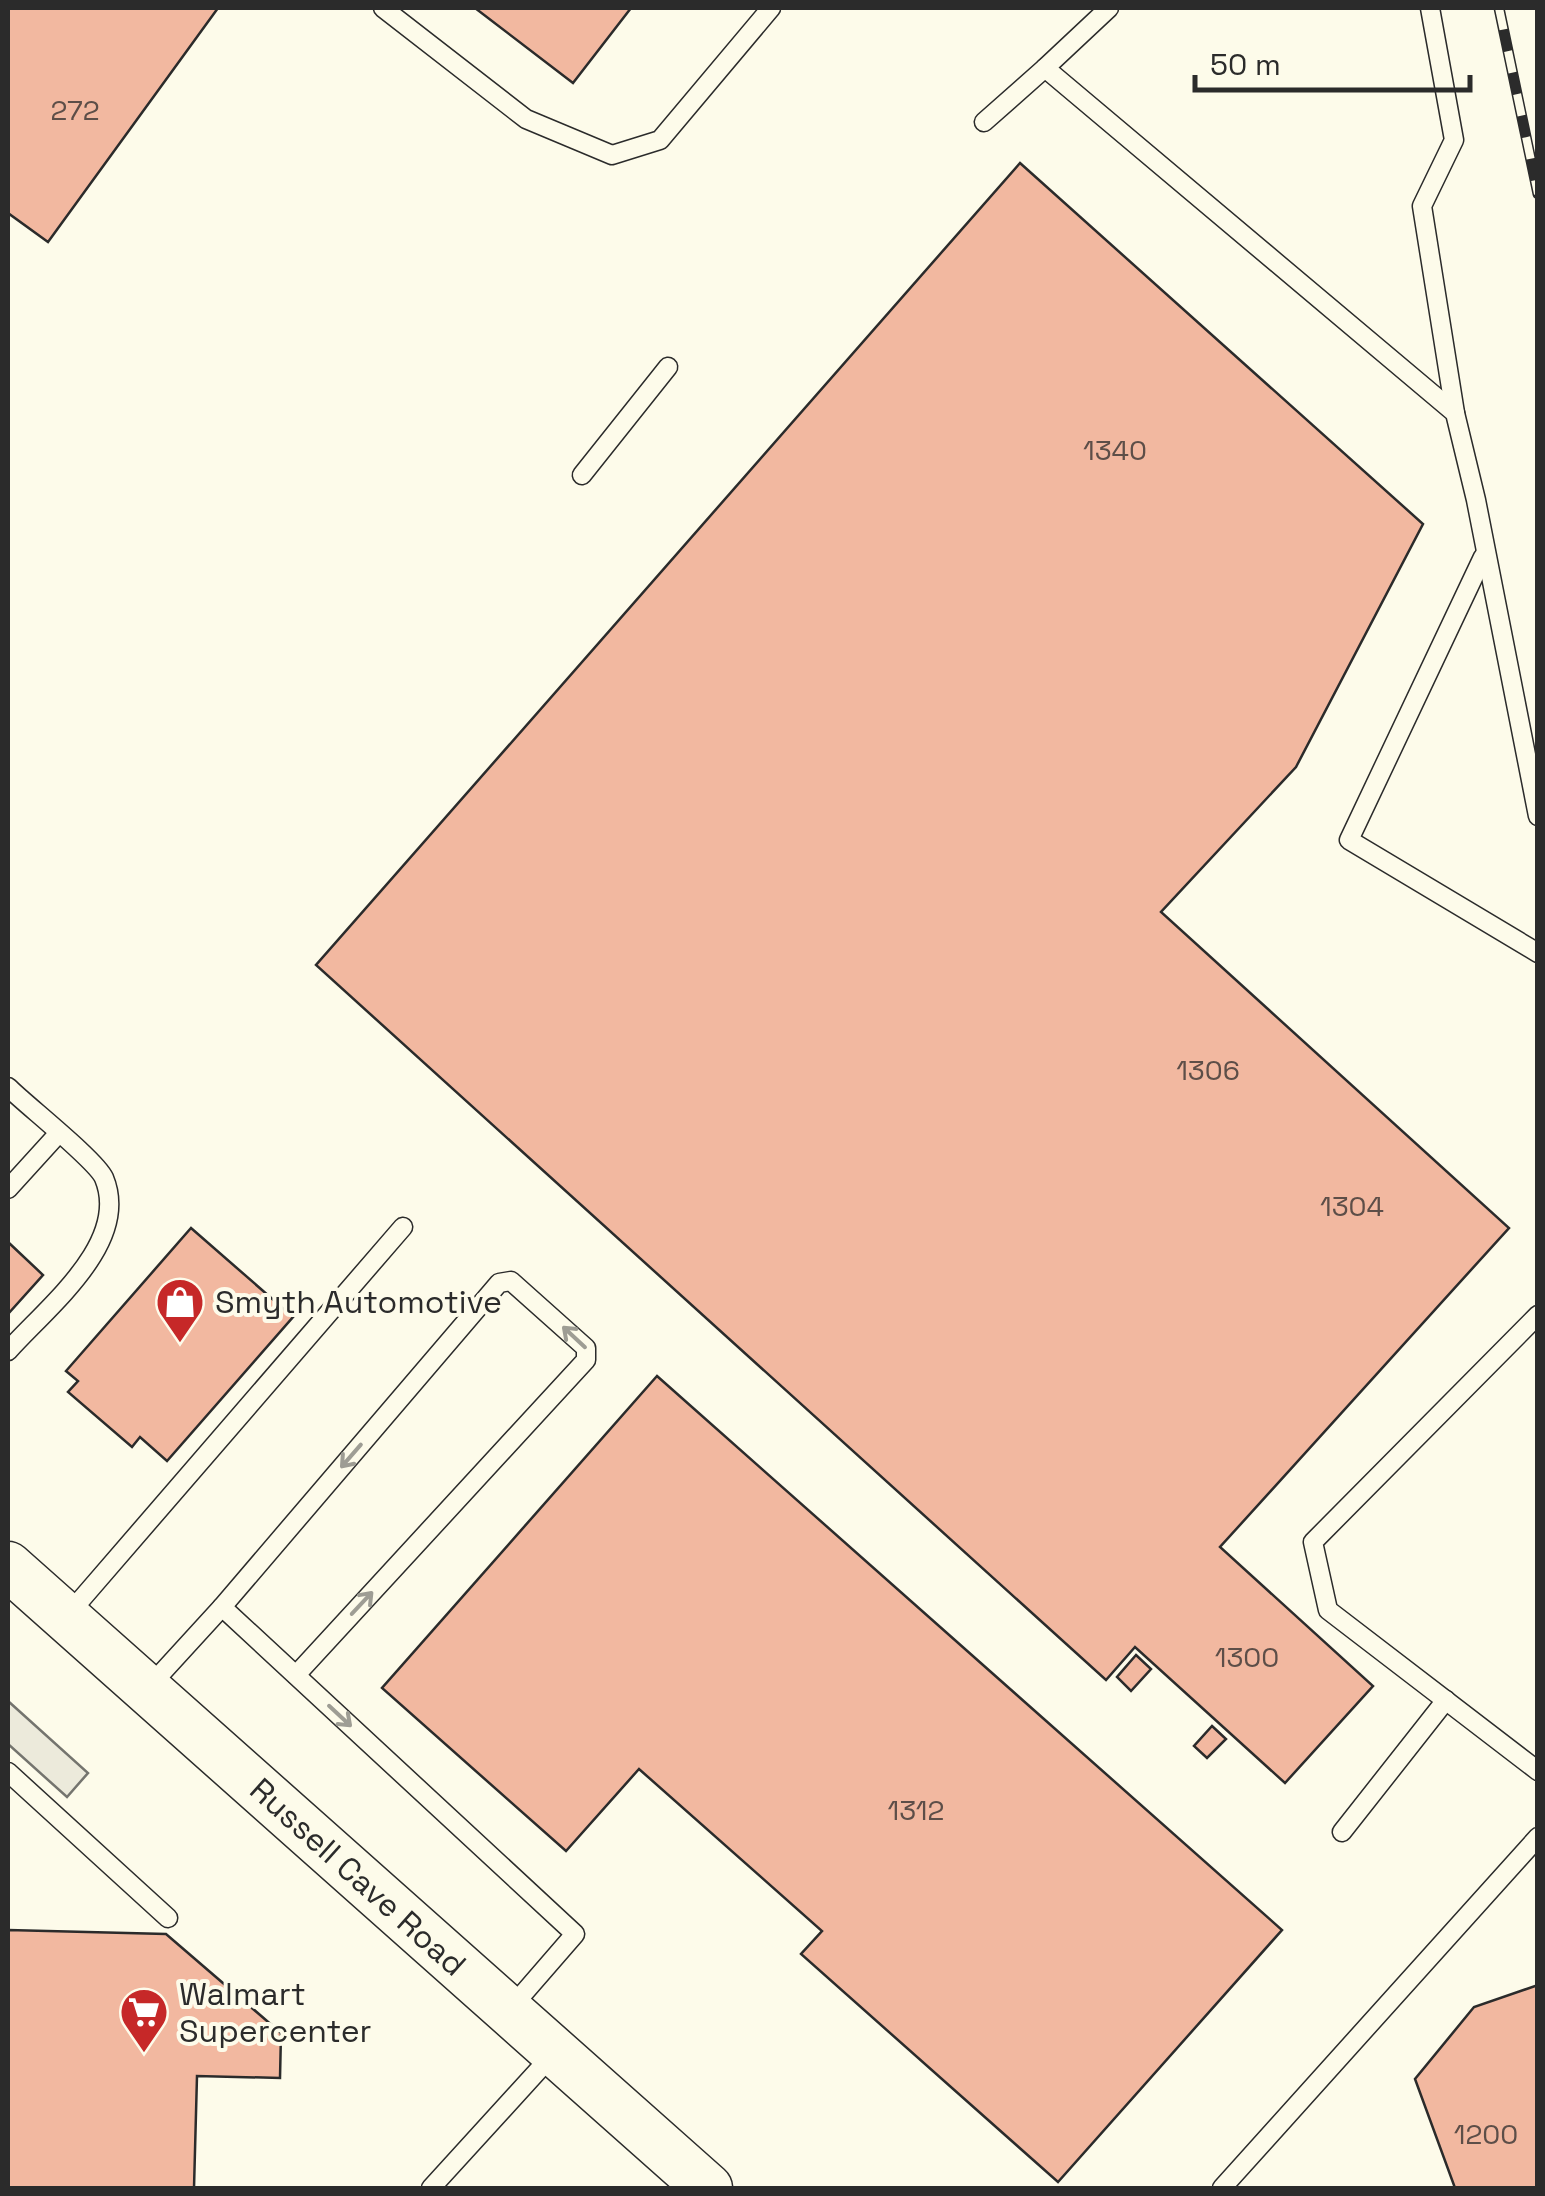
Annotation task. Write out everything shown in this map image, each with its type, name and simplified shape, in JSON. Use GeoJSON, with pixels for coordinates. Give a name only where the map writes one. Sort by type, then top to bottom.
{"type":"FeatureCollection","features":[{"type":"Feature","properties":{"kind":"street","name":"Russell Cave Road"},"geometry":{"type":"LineString","coordinates":[[8,1566],[708,2188]]}},
{"type":"Feature","properties":{"kind":"lane"},"geometry":{"type":"LineString","coordinates":[[383,8],[526,119],[612,155],[660,140],[771,8]]}},
{"type":"Feature","properties":{"kind":"lane"},"geometry":{"type":"LineString","coordinates":[[984,122],[1109,8]]}},
{"type":"Feature","properties":{"kind":"lane"},"geometry":{"type":"LineString","coordinates":[[1430,8],[1454,140],[1422,206],[1454,414],[1476,500],[1484,557],[1538,816]]}},
{"type":"Feature","properties":{"kind":"lane"},"geometry":{"type":"LineString","coordinates":[[1045,68],[1454,414]]}},
{"type":"Feature","properties":{"kind":"lane"},"geometry":{"type":"LineString","coordinates":[[582,476],[668,367]]}},
{"type":"Feature","properties":{"kind":"lane"},"geometry":{"type":"LineString","coordinates":[[1484,557],[1349,840],[1538,953]]}},
{"type":"Feature","properties":{"kind":"lane"},"geometry":{"type":"LineString","coordinates":[[8,1087],[103,1176],[111,1219],[98,1250],[8,1351]]}},
{"type":"Feature","properties":{"kind":"lane"},"geometry":{"type":"LineString","coordinates":[[8,1189],[58,1134]]}},
{"type":"Feature","properties":{"kind":"lane"},"geometry":{"type":"LineString","coordinates":[[66,1618],[403,1227]]}},
{"type":"Feature","properties":{"kind":"lane"},"geometry":{"type":"LineString","coordinates":[[146,1689],[222,1607],[499,1283],[511,1281],[586,1348],[586,1360],[296,1675]]}},
{"type":"Feature","properties":{"kind":"lane"},"geometry":{"type":"LineString","coordinates":[[1538,1315],[1313,1542],[1328,1610],[1538,1771]]}},
{"type":"Feature","properties":{"kind":"lane"},"geometry":{"type":"LineString","coordinates":[[222,1607],[575,1934],[509,2010]]}},
{"type":"Feature","properties":{"kind":"lane"},"geometry":{"type":"LineString","coordinates":[[1342,1832],[1446,1700]]}},
{"type":"Feature","properties":{"kind":"lane"},"geometry":{"type":"LineString","coordinates":[[8,1772],[168,1918]]}},
{"type":"Feature","properties":{"kind":"lane"},"geometry":{"type":"LineString","coordinates":[[1222,2188],[1538,1837]]}},
{"type":"Feature","properties":{"kind":"lane"},"geometry":{"type":"LineString","coordinates":[[430,2188],[556,2051]]}},
{"type":"Feature","properties":{"kind":"shaded area"},"geometry":{"type":"Polygon","coordinates":[[[8,1701],[88,1773],[67,1797],[8,1744],[8,1701]]]}},
{"type":"Feature","properties":{"kind":"building"},"geometry":{"type":"Polygon","coordinates":[[[8,8],[218,8],[48,242],[8,213],[8,8]]]}},
{"type":"Feature","properties":{"kind":"building"},"geometry":{"type":"Polygon","coordinates":[[[475,8],[631,8],[573,83],[475,8]]]}},
{"type":"Feature","properties":{"kind":"building"},"geometry":{"type":"Polygon","coordinates":[[[1020,163],[1423,524],[1296,767],[1161,912],[1509,1228],[1220,1547],[1373,1686],[1285,1783],[1135,1647],[1106,1680],[316,965],[1020,163]]]}},
{"type":"Feature","properties":{"kind":"building","name":"Smyth Automotive"},"geometry":{"type":"Polygon","coordinates":[[[191,1228],[293,1317],[167,1461],[140,1437],[132,1447],[68,1392],[78,1381],[66,1371],[191,1228]]]}},
{"type":"Feature","properties":{"kind":"building"},"geometry":{"type":"Polygon","coordinates":[[[8,1242],[43,1275],[8,1314],[8,1242]]]}},
{"type":"Feature","properties":{"kind":"building"},"geometry":{"type":"Polygon","coordinates":[[[657,1376],[1282,1930],[1058,2182],[801,1954],[822,1931],[639,1769],[566,1851],[382,1688],[657,1376]]]}},
{"type":"Feature","properties":{"kind":"building"},"geometry":{"type":"Polygon","coordinates":[[[1136,1655],[1151,1669],[1131,1691],[1117,1677],[1136,1655]]]}},
{"type":"Feature","properties":{"kind":"building"},"geometry":{"type":"Polygon","coordinates":[[[1212,1726],[1226,1739],[1207,1758],[1194,1746],[1212,1726]]]}},
{"type":"Feature","properties":{"kind":"building","name":"Walmart Supercenter"},"geometry":{"type":"Polygon","coordinates":[[[8,1930],[166,1934],[281,2033],[280,2078],[197,2076],[194,2188],[8,2188],[8,1930]]]}},
{"type":"Feature","properties":{"kind":"building"},"geometry":{"type":"Polygon","coordinates":[[[1538,1985],[1538,2188],[1455,2188],[1415,2079],[1474,2007],[1538,1985]]]}},
{"type":"Feature","properties":{"kind":"railway"},"geometry":{"type":"LineString","coordinates":[[1499,8],[1538,194]]}},
{"type":"Feature","properties":{"kind":"place","name":"Smyth Automotive"},"geometry":{"type":"Point","coordinates":[180,1344]}},
{"type":"Feature","properties":{"kind":"place","name":"Walmart Supercenter"},"geometry":{"type":"Point","coordinates":[144,2054]}}]}
